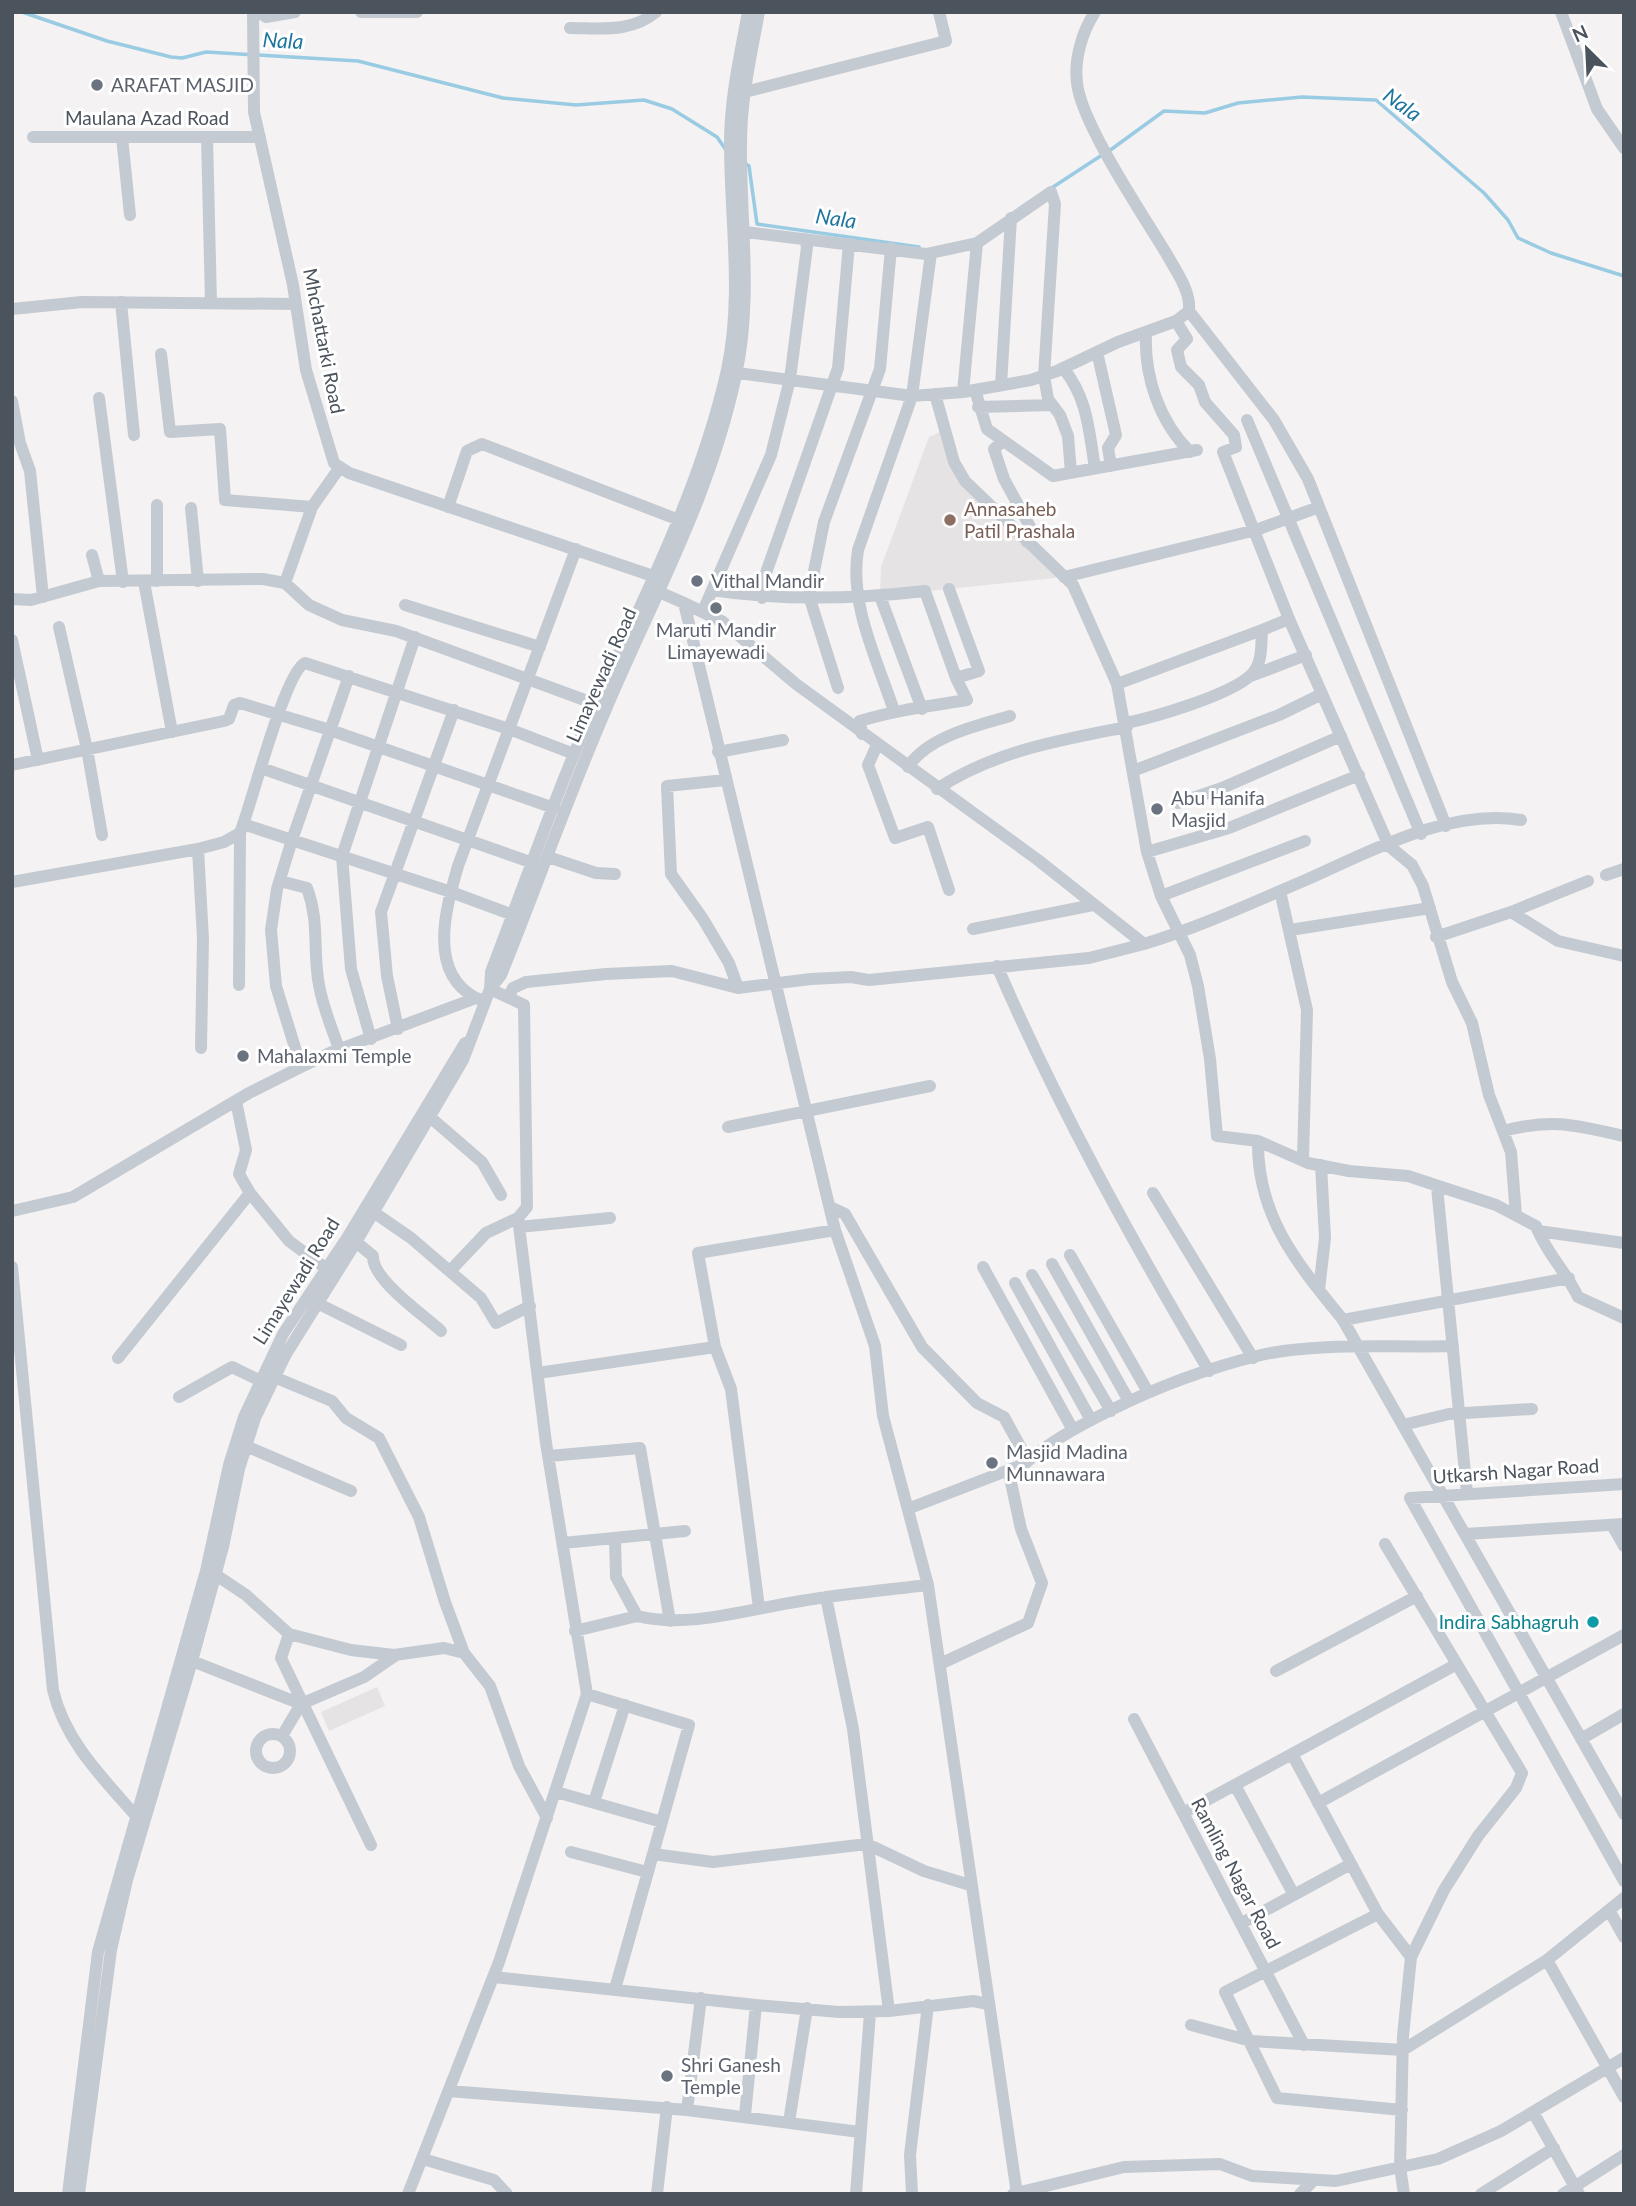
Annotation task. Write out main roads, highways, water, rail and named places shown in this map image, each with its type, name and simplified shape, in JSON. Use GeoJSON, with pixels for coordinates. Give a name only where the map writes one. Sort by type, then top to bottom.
{"type":"FeatureCollection","features":[{"type":"Feature","properties":{"kind":"waterway","name":"Nala"},"geometry":{"type":"LineString","coordinates":[[22,12],[107,41],[171,57],[182,58],[206,52],[358,61],[503,98],[576,105],[644,100],[672,109],[717,137],[726,150]]}},
{"type":"Feature","properties":{"kind":"waterway","name":"Nala"},"geometry":{"type":"LineString","coordinates":[[1109,151],[1164,111],[1205,113],[1238,103],[1302,97],[1376,100],[1484,193],[1508,220],[1518,238],[1551,253],[1624,276]]}},
{"type":"Feature","properties":{"kind":"waterway","name":"Nala"},"geometry":{"type":"LineString","coordinates":[[1050,189],[1102,155]]}},
{"type":"Feature","properties":{"kind":"waterway","name":"Nala"},"geometry":{"type":"LineString","coordinates":[[746,164],[749,166],[757,224],[919,247]]}},
{"type":"Feature","properties":{"kind":"place","name":"ARAFAT MASJID"},"geometry":{"type":"Point","coordinates":[97,85]}},
{"type":"Feature","properties":{"kind":"place","name":"Annasaheb Patil Prashala"},"geometry":{"type":"Point","coordinates":[950,520]}},
{"type":"Feature","properties":{"kind":"place","name":"Vithal Mandir"},"geometry":{"type":"Point","coordinates":[697,581]}},
{"type":"Feature","properties":{"kind":"place","name":"Maruti Mandir Limayewadi"},"geometry":{"type":"Point","coordinates":[716,608]}},
{"type":"Feature","properties":{"kind":"place","name":"Abu Hanifa Masjid"},"geometry":{"type":"Point","coordinates":[1157,809]}},
{"type":"Feature","properties":{"kind":"place","name":"Mahalaxmi Temple"},"geometry":{"type":"Point","coordinates":[243,1056]}},
{"type":"Feature","properties":{"kind":"place","name":"Masjid Madina Munnawara"},"geometry":{"type":"Point","coordinates":[992,1463]}},
{"type":"Feature","properties":{"kind":"place","name":"Indira Sabhagruh"},"geometry":{"type":"Point","coordinates":[1593,1622]}},
{"type":"Feature","properties":{"kind":"place","name":"Shri Ganesh Temple"},"geometry":{"type":"Point","coordinates":[667,2076]}}]}
